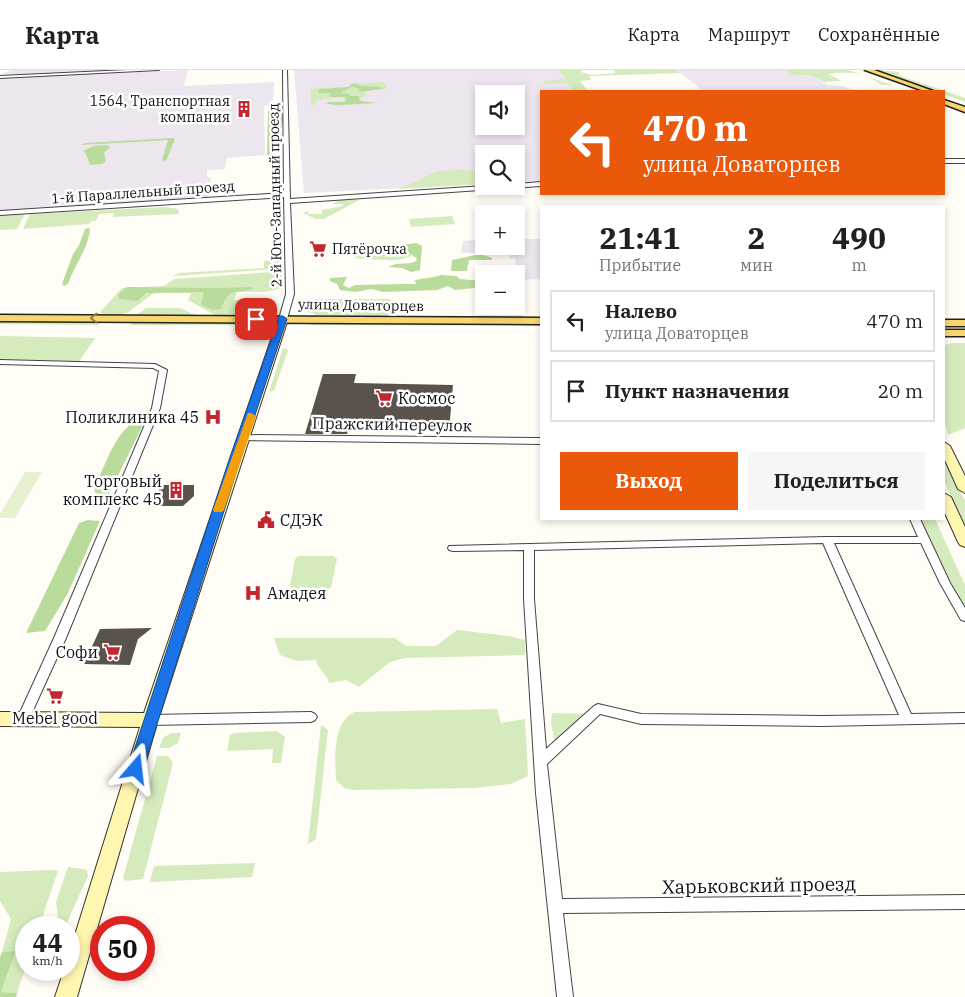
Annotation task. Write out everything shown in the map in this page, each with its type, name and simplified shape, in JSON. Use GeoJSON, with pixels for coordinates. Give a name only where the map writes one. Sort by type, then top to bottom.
{"type":"FeatureCollection","features":[{"type":"Feature","properties":{"kind":"main road"},"geometry":{"type":"LineString","coordinates":[[865,71],[913,90]]}},
{"type":"Feature","properties":{"kind":"main road"},"geometry":{"type":"LineString","coordinates":[[865,71],[927,90]]}},
{"type":"Feature","properties":{"kind":"main road"},"geometry":{"type":"LineString","coordinates":[[945,96],[965,104]]}},
{"type":"Feature","properties":{"kind":"main road"},"geometry":{"type":"LineString","coordinates":[[945,102],[965,110]]}},
{"type":"Feature","properties":{"kind":"main road","name":"улица Доваторцев"},"geometry":{"type":"LineString","coordinates":[[0,318],[540,329]]}},
{"type":"Feature","properties":{"kind":"main road","name":"улица Доваторцев"},"geometry":{"type":"LineString","coordinates":[[0,327],[540,321]]}},
{"type":"Feature","properties":{"kind":"main road"},"geometry":{"type":"LineString","coordinates":[[66,997],[150,720],[281,323]]}},
{"type":"Feature","properties":{"kind":"main road"},"geometry":{"type":"LineString","coordinates":[[945,323],[965,323]]}},
{"type":"Feature","properties":{"kind":"main road"},"geometry":{"type":"LineString","coordinates":[[945,333],[965,333]]}},
{"type":"Feature","properties":{"kind":"main road"},"geometry":{"type":"LineString","coordinates":[[945,452],[965,489]]}},
{"type":"Feature","properties":{"kind":"main road"},"geometry":{"type":"LineString","coordinates":[[945,499],[965,542]]}},
{"type":"Feature","properties":{"kind":"main road"},"geometry":{"type":"LineString","coordinates":[[0,719],[150,720]]}},
{"type":"Feature","properties":{"kind":"street"},"geometry":{"type":"LineString","coordinates":[[0,78],[157,70]]}},
{"type":"Feature","properties":{"kind":"street","name":"2-й Юго-Западный проезд"},"geometry":{"type":"LineString","coordinates":[[281,323],[290,294],[285,70]]}},
{"type":"Feature","properties":{"kind":"street"},"geometry":{"type":"LineString","coordinates":[[945,161],[965,161]]}},
{"type":"Feature","properties":{"kind":"street"},"geometry":{"type":"LineString","coordinates":[[525,185],[540,184]]}},
{"type":"Feature","properties":{"kind":"street","name":"1-й Параллельный проезд"},"geometry":{"type":"LineString","coordinates":[[0,213],[475,188]]}},
{"type":"Feature","properties":{"kind":"street"},"geometry":{"type":"LineString","coordinates":[[0,362],[156,366],[163,370],[156,408],[60,638],[23,719]]}},
{"type":"Feature","properties":{"kind":"street","name":"Пражский переулок"},"geometry":{"type":"LineString","coordinates":[[243,438],[540,441]]}},
{"type":"Feature","properties":{"kind":"street"},"geometry":{"type":"LineString","coordinates":[[915,520],[945,583],[965,617]]}},
{"type":"Feature","properties":{"kind":"street"},"geometry":{"type":"LineString","coordinates":[[452,548],[827,540],[924,540]]}},
{"type":"Feature","properties":{"kind":"street"},"geometry":{"type":"LineString","coordinates":[[827,540],[907,719]]}},
{"type":"Feature","properties":{"kind":"street"},"geometry":{"type":"LineString","coordinates":[[529,547],[535,694],[554,906],[565,997]]}},
{"type":"Feature","properties":{"kind":"street"},"geometry":{"type":"LineString","coordinates":[[542,761],[598,709],[642,719],[822,721],[965,718]]}},
{"type":"Feature","properties":{"kind":"street"},"geometry":{"type":"LineString","coordinates":[[150,720],[311,717]]}},
{"type":"Feature","properties":{"kind":"street","name":"Харьковский проезд"},"geometry":{"type":"LineString","coordinates":[[554,906],[965,902]]}},
{"type":"Feature","properties":{"kind":"shaded area"},"geometry":{"type":"Polygon","coordinates":[[[13,70],[138,70],[22,76],[0,74],[13,70]]]}},
{"type":"Feature","properties":{"kind":"shaded area"},"geometry":{"type":"Polygon","coordinates":[[[188,70],[184,86],[274,82],[273,101],[271,105],[264,106],[265,155],[227,158],[225,169],[207,170],[207,176],[211,178],[208,199],[0,212],[0,78],[188,70]]]}},
{"type":"Feature","properties":{"kind":"shaded area"},"geometry":{"type":"Polygon","coordinates":[[[294,70],[569,70],[585,90],[540,90],[540,181],[525,182],[525,145],[475,145],[475,184],[304,193],[294,70]]]}},
{"type":"Feature","properties":{"kind":"shaded area"},"geometry":{"type":"Polygon","coordinates":[[[677,70],[784,70],[795,76],[809,75],[828,85],[843,86],[852,90],[702,90],[677,70]]]}},
{"type":"Feature","properties":{"kind":"shaded area"},"geometry":{"type":"Polygon","coordinates":[[[525,239],[540,239],[540,279],[525,280],[525,265],[516,265],[515,259],[509,258],[509,255],[525,255],[525,239]]]}},
{"type":"Feature","properties":{"kind":"shaded area"},"geometry":{"type":"Polygon","coordinates":[[[475,240],[475,253],[461,253],[463,241],[475,240]]]}},
{"type":"Feature","properties":{"kind":"green space"},"geometry":{"type":"Polygon","coordinates":[[[558,70],[582,70],[581,72],[592,75],[615,73],[614,70],[677,70],[680,73],[589,76],[591,80],[580,81],[587,90],[571,90],[567,83],[545,84],[543,81],[566,79],[558,70]]]}},
{"type":"Feature","properties":{"kind":"green space"},"geometry":{"type":"Polygon","coordinates":[[[784,70],[848,70],[862,75],[828,74],[842,81],[824,82],[809,75],[795,76],[784,70]]]}},
{"type":"Feature","properties":{"kind":"green space"},"geometry":{"type":"Polygon","coordinates":[[[876,70],[898,72],[900,74],[898,75],[942,90],[934,90],[876,70]]]}},
{"type":"Feature","properties":{"kind":"green space"},"geometry":{"type":"Polygon","coordinates":[[[869,77],[892,85],[881,85],[869,77]]]}},
{"type":"Feature","properties":{"kind":"green space"},"geometry":{"type":"Polygon","coordinates":[[[384,82],[387,89],[365,90],[367,96],[361,97],[362,101],[379,103],[334,106],[333,102],[345,101],[343,97],[318,100],[312,106],[310,90],[315,88],[350,87],[349,84],[384,82]]]}},
{"type":"Feature","properties":{"kind":"green space"},"geometry":{"type":"Polygon","coordinates":[[[354,83],[362,86],[382,87],[382,89],[358,92],[360,89],[352,87],[340,93],[359,96],[360,101],[376,103],[328,104],[327,102],[345,102],[346,97],[331,97],[329,96],[331,93],[318,93],[319,89],[348,87],[354,83]]]}},
{"type":"Feature","properties":{"kind":"green space"},"geometry":{"type":"Polygon","coordinates":[[[945,91],[965,98],[965,102],[945,94],[945,91]]]}},
{"type":"Feature","properties":{"kind":"green space"},"geometry":{"type":"Polygon","coordinates":[[[268,111],[283,112],[283,124],[280,125],[282,127],[280,130],[282,138],[278,142],[282,145],[275,147],[273,154],[267,155],[268,111]]]}},
{"type":"Feature","properties":{"kind":"green space"},"geometry":{"type":"Polygon","coordinates":[[[175,139],[166,161],[162,160],[168,140],[81,145],[86,143],[175,139]]]}},
{"type":"Feature","properties":{"kind":"green space"},"geometry":{"type":"Polygon","coordinates":[[[107,145],[110,147],[104,153],[106,161],[102,164],[90,165],[83,151],[94,146],[107,145]]]}},
{"type":"Feature","properties":{"kind":"green space"},"geometry":{"type":"Polygon","coordinates":[[[271,156],[280,157],[281,191],[271,195],[271,156]]]}},
{"type":"Feature","properties":{"kind":"green space"},"geometry":{"type":"Polygon","coordinates":[[[464,169],[465,171],[475,170],[475,185],[399,189],[436,172],[464,169]]]}},
{"type":"Feature","properties":{"kind":"green space"},"geometry":{"type":"Polygon","coordinates":[[[343,199],[359,200],[324,219],[316,219],[303,213],[308,211],[308,214],[322,214],[322,210],[343,206],[342,204],[333,203],[343,199]]]}},
{"type":"Feature","properties":{"kind":"green space"},"geometry":{"type":"Polygon","coordinates":[[[165,207],[178,209],[179,214],[113,217],[114,213],[99,214],[96,221],[91,221],[89,224],[23,229],[30,214],[165,207]]]}},
{"type":"Feature","properties":{"kind":"green space"},"geometry":{"type":"Polygon","coordinates":[[[25,214],[17,229],[0,230],[0,215],[25,214]]]}},
{"type":"Feature","properties":{"kind":"green space"},"geometry":{"type":"Polygon","coordinates":[[[452,216],[455,224],[411,227],[409,219],[452,216]]]}},
{"type":"Feature","properties":{"kind":"green space"},"geometry":{"type":"Polygon","coordinates":[[[90,228],[84,250],[68,284],[64,286],[62,284],[73,254],[79,245],[85,229],[90,228]]]}},
{"type":"Feature","properties":{"kind":"green space"},"geometry":{"type":"Polygon","coordinates":[[[416,243],[422,246],[420,270],[411,272],[402,268],[389,267],[395,264],[416,261],[417,259],[410,253],[398,249],[400,245],[416,243]]]}},
{"type":"Feature","properties":{"kind":"green space"},"geometry":{"type":"Polygon","coordinates":[[[271,247],[280,247],[281,266],[277,269],[173,276],[179,273],[264,268],[264,261],[272,260],[271,247]]]}},
{"type":"Feature","properties":{"kind":"green space"},"geometry":{"type":"Polygon","coordinates":[[[405,250],[414,253],[404,259],[397,260],[362,259],[356,258],[354,255],[405,250]]]}},
{"type":"Feature","properties":{"kind":"green space"},"geometry":{"type":"Polygon","coordinates":[[[475,255],[492,258],[492,260],[469,260],[467,271],[451,271],[452,260],[475,255]]]}},
{"type":"Feature","properties":{"kind":"green space"},"geometry":{"type":"Polygon","coordinates":[[[273,272],[282,274],[282,287],[266,291],[237,292],[234,300],[253,299],[252,303],[271,303],[244,316],[215,315],[188,300],[191,293],[154,293],[127,313],[103,315],[100,312],[122,288],[164,286],[174,279],[273,272]]]}},
{"type":"Feature","properties":{"kind":"green space"},"geometry":{"type":"Polygon","coordinates":[[[440,275],[457,276],[459,279],[475,280],[475,288],[455,290],[448,286],[437,290],[383,292],[371,289],[355,292],[340,290],[337,284],[330,281],[330,278],[347,277],[343,285],[349,288],[355,285],[417,284],[414,281],[440,275]]]}},
{"type":"Feature","properties":{"kind":"green space"},"geometry":{"type":"Polygon","coordinates":[[[127,287],[254,288],[231,293],[224,301],[221,309],[213,310],[201,305],[204,292],[146,293],[138,301],[119,299],[118,295],[127,287]]]}},
{"type":"Feature","properties":{"kind":"green space"},"geometry":{"type":"Polygon","coordinates":[[[299,299],[391,299],[387,317],[316,315],[301,308],[299,299]]]}},
{"type":"Feature","properties":{"kind":"green space"},"geometry":{"type":"Polygon","coordinates":[[[146,308],[180,308],[195,315],[135,316],[146,308]]]}},
{"type":"Feature","properties":{"kind":"green space"},"geometry":{"type":"Polygon","coordinates":[[[0,321],[100,322],[97,325],[0,324],[0,321]]]}},
{"type":"Feature","properties":{"kind":"green space"},"geometry":{"type":"Polygon","coordinates":[[[132,322],[238,323],[236,325],[131,325],[132,322]]]}},
{"type":"Feature","properties":{"kind":"green space"},"geometry":{"type":"Polygon","coordinates":[[[311,322],[540,323],[540,326],[310,325],[311,322]]]}},
{"type":"Feature","properties":{"kind":"green space"},"geometry":{"type":"Polygon","coordinates":[[[0,336],[95,338],[79,362],[0,360],[0,336]]]}},
{"type":"Feature","properties":{"kind":"green space"},"geometry":{"type":"Polygon","coordinates":[[[965,343],[965,428],[948,435],[945,423],[945,345],[965,343]]]}},
{"type":"Feature","properties":{"kind":"green space"},"geometry":{"type":"Polygon","coordinates":[[[283,348],[288,350],[274,391],[269,392],[283,348]]]}},
{"type":"Feature","properties":{"kind":"green space"},"geometry":{"type":"Polygon","coordinates":[[[147,417],[105,502],[86,508],[84,502],[96,495],[94,488],[114,445],[128,426],[137,420],[147,417]]]}},
{"type":"Feature","properties":{"kind":"green space"},"geometry":{"type":"Polygon","coordinates":[[[945,462],[965,501],[965,526],[945,483],[945,462]]]}},
{"type":"Feature","properties":{"kind":"green space"},"geometry":{"type":"Polygon","coordinates":[[[25,472],[42,472],[15,518],[0,518],[0,514],[25,472]]]}},
{"type":"Feature","properties":{"kind":"green space"},"geometry":{"type":"Polygon","coordinates":[[[88,520],[100,521],[68,593],[45,631],[26,633],[79,523],[88,520]]]}},
{"type":"Feature","properties":{"kind":"green space"},"geometry":{"type":"Polygon","coordinates":[[[919,520],[935,520],[965,585],[965,607],[948,581],[919,520]]]}},
{"type":"Feature","properties":{"kind":"green space"},"geometry":{"type":"Polygon","coordinates":[[[298,556],[333,556],[337,559],[331,587],[323,592],[292,590],[290,586],[295,559],[298,556]]]}},
{"type":"Feature","properties":{"kind":"green space"},"geometry":{"type":"Polygon","coordinates":[[[457,630],[509,636],[525,640],[525,655],[405,658],[390,662],[359,687],[346,680],[329,683],[316,660],[297,661],[280,655],[274,638],[395,638],[406,646],[436,646],[457,630]]]}},
{"type":"Feature","properties":{"kind":"green space"},"geometry":{"type":"Polygon","coordinates":[[[497,709],[501,723],[525,719],[528,776],[511,784],[474,788],[353,790],[344,788],[336,780],[335,752],[338,733],[347,717],[354,712],[497,709]]]}},
{"type":"Feature","properties":{"kind":"green space"},"geometry":{"type":"Polygon","coordinates":[[[552,713],[587,714],[555,744],[551,722],[552,713]]]}},
{"type":"Feature","properties":{"kind":"green space"},"geometry":{"type":"Polygon","coordinates":[[[321,725],[328,730],[316,839],[308,844],[321,725]]]}},
{"type":"Feature","properties":{"kind":"green space"},"geometry":{"type":"Polygon","coordinates":[[[277,731],[285,737],[281,763],[272,763],[273,749],[227,751],[230,735],[234,733],[277,731]]]}},
{"type":"Feature","properties":{"kind":"green space"},"geometry":{"type":"Polygon","coordinates":[[[171,733],[181,733],[178,743],[169,748],[159,748],[163,738],[171,733]]]}},
{"type":"Feature","properties":{"kind":"green space"},"geometry":{"type":"Polygon","coordinates":[[[157,756],[168,756],[173,763],[143,879],[126,881],[123,878],[157,756]]]}},
{"type":"Feature","properties":{"kind":"green space"},"geometry":{"type":"Polygon","coordinates":[[[255,863],[252,877],[150,882],[154,866],[255,863]]]}},
{"type":"Feature","properties":{"kind":"green space"},"geometry":{"type":"Polygon","coordinates":[[[68,867],[87,870],[88,876],[70,916],[58,916],[56,902],[68,867]]]}},
{"type":"Feature","properties":{"kind":"green space"},"geometry":{"type":"Polygon","coordinates":[[[58,871],[43,916],[15,916],[15,952],[2,952],[11,919],[0,901],[0,872],[58,871]]]}},
{"type":"Feature","properties":{"kind":"green space"},"geometry":{"type":"Polygon","coordinates":[[[15,951],[15,954],[1,992],[17,993],[16,997],[0,997],[0,957],[2,952],[15,951]]]}},
{"type":"Feature","properties":{"kind":"green space"},"geometry":{"type":"Polygon","coordinates":[[[15,955],[15,981],[21,981],[17,993],[1,992],[15,955]]]}},
{"type":"Feature","properties":{"kind":"building","name":"Космос"},"geometry":{"type":"Polygon","coordinates":[[[323,374],[356,374],[354,383],[453,385],[449,431],[348,430],[347,434],[305,434],[323,374]]]}},
{"type":"Feature","properties":{"kind":"building","name":"Торговый комплекс 45"},"geometry":{"type":"Polygon","coordinates":[[[161,485],[194,485],[194,496],[183,506],[152,506],[161,485]]]}},
{"type":"Feature","properties":{"kind":"building","name":"Софи"},"geometry":{"type":"Polygon","coordinates":[[[152,628],[138,639],[130,665],[84,664],[100,629],[152,628]]]}},
{"type":"Feature","properties":{"kind":"slow traffic"},"geometry":{"type":"LineString","coordinates":[[218,510],[235,457],[251,416]]}},
{"type":"Feature","properties":{"kind":"place","name":"1564, Транспортная компания"},"geometry":{"type":"Point","coordinates":[244,109]}},
{"type":"Feature","properties":{"kind":"place","name":"Пятёрочка"},"geometry":{"type":"Point","coordinates":[318,249]}},
{"type":"Feature","properties":{"kind":"place","name":"Космос"},"geometry":{"type":"Point","coordinates":[384,398]}},
{"type":"Feature","properties":{"kind":"place","name":"Поликлиника 45"},"geometry":{"type":"Point","coordinates":[213,417]}},
{"type":"Feature","properties":{"kind":"place","name":"Торговый комплекс 45"},"geometry":{"type":"Point","coordinates":[176,490]}},
{"type":"Feature","properties":{"kind":"place","name":"СДЭК"},"geometry":{"type":"Point","coordinates":[266,520]}},
{"type":"Feature","properties":{"kind":"place","name":"Амадея"},"geometry":{"type":"Point","coordinates":[253,593]}},
{"type":"Feature","properties":{"kind":"place","name":"Софи"},"geometry":{"type":"Point","coordinates":[112,652]}},
{"type":"Feature","properties":{"kind":"place","name":"Mebel good"},"geometry":{"type":"Point","coordinates":[55,696]}},
{"type":"Feature","properties":{"kind":"route"},"geometry":{"type":"LineString","coordinates":[[136,769],[235,457],[283,319],[256,319]]}}]}
